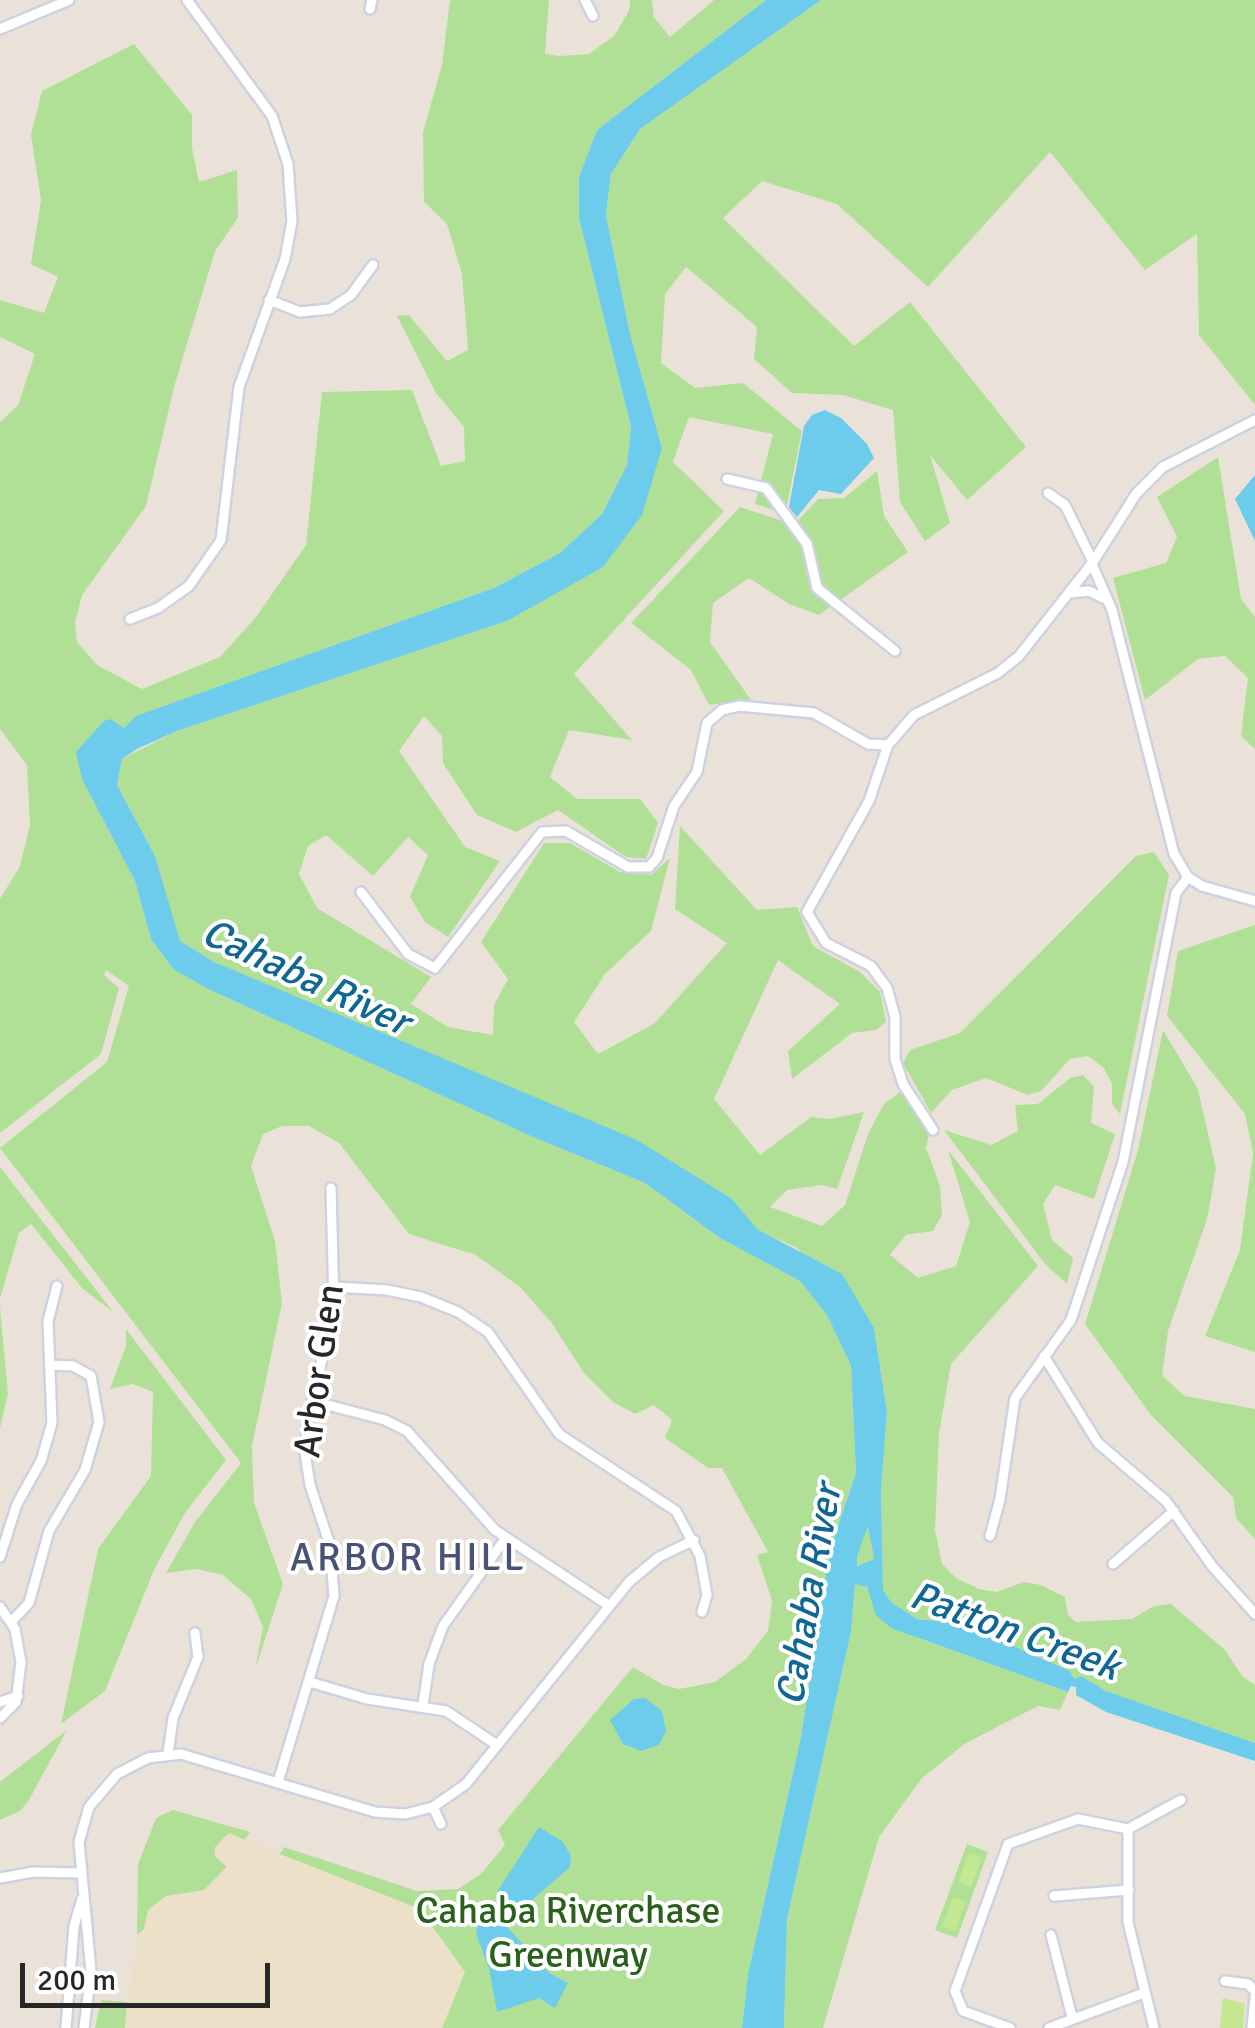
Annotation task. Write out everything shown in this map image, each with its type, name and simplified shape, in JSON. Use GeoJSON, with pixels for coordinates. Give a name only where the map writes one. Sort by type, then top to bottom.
{"type":"FeatureCollection","features":[{"type":"Feature","properties":{"kind":"street"},"geometry":{"type":"LineString","coordinates":[[0,29],[44,4],[69,0]]}},
{"type":"Feature","properties":{"kind":"street"},"geometry":{"type":"LineString","coordinates":[[130,619],[158,608],[190,586],[220,540],[236,404],[290,239],[292,188],[285,150],[265,104],[187,0]]}},
{"type":"Feature","properties":{"kind":"street"},"geometry":{"type":"LineString","coordinates":[[585,0],[593,16]]}},
{"type":"Feature","properties":{"kind":"street"},"geometry":{"type":"LineString","coordinates":[[269,300],[300,312],[321,312],[351,296],[373,265]]}},
{"type":"Feature","properties":{"kind":"street"},"geometry":{"type":"LineString","coordinates":[[933,1130],[903,1084],[895,1059],[895,1017],[886,988],[870,966],[826,943],[807,912],[869,800],[888,745],[914,715],[998,674],[1028,646],[1093,563],[1136,494],[1163,467],[1255,420]]}},
{"type":"Feature","properties":{"kind":"street"},"geometry":{"type":"LineString","coordinates":[[727,479],[766,488],[807,544],[817,588],[895,652]]}},
{"type":"Feature","properties":{"kind":"street"},"geometry":{"type":"LineString","coordinates":[[1048,493],[1065,504],[1107,601],[1168,840],[1188,877],[1202,886],[1255,900]]}},
{"type":"Feature","properties":{"kind":"street"},"geometry":{"type":"LineString","coordinates":[[1068,593],[1089,591],[1107,601]]}},
{"type":"Feature","properties":{"kind":"street"},"geometry":{"type":"LineString","coordinates":[[361,892],[408,954],[435,968],[542,832],[566,831],[628,867],[649,867],[657,858],[674,806],[697,772],[706,723],[722,710],[739,706],[814,713],[868,744],[888,745]]}},
{"type":"Feature","properties":{"kind":"street"},"geometry":{"type":"LineString","coordinates":[[990,1536],[1000,1499],[1014,1398],[1076,1309],[1123,1162],[1176,893],[1188,877]]}},
{"type":"Feature","properties":{"kind":"street","name":"Arbor Glen"},"geometry":{"type":"LineString","coordinates":[[278,1782],[330,1617],[334,1584],[330,1545],[305,1463],[312,1401],[333,1316],[331,1188]]}},
{"type":"Feature","properties":{"kind":"street"},"geometry":{"type":"LineString","coordinates":[[0,1557],[17,1504],[49,1436],[54,1400],[48,1314],[57,1286]]}},
{"type":"Feature","properties":{"kind":"street"},"geometry":{"type":"LineString","coordinates":[[335,1288],[410,1294],[482,1327],[506,1353],[539,1410],[559,1434],[668,1502],[694,1540],[707,1594],[702,1612]]}},
{"type":"Feature","properties":{"kind":"street"},"geometry":{"type":"LineString","coordinates":[[1044,1356],[1098,1442],[1174,1511],[1212,1566],[1255,1614]]}},
{"type":"Feature","properties":{"kind":"street"},"geometry":{"type":"LineString","coordinates":[[12,1621],[29,1603],[48,1531],[85,1470],[99,1422],[91,1376],[82,1369],[52,1365]]}},
{"type":"Feature","properties":{"kind":"street"},"geometry":{"type":"LineString","coordinates":[[312,1401],[385,1420],[407,1431],[428,1450],[462,1498],[505,1538],[608,1605]]}},
{"type":"Feature","properties":{"kind":"street"},"geometry":{"type":"LineString","coordinates":[[1113,1564],[1174,1511]]}},
{"type":"Feature","properties":{"kind":"street"},"geometry":{"type":"LineString","coordinates":[[424,1705],[430,1664],[444,1626],[505,1538]]}},
{"type":"Feature","properties":{"kind":"street"},"geometry":{"type":"LineString","coordinates":[[84,2028],[91,1971],[79,1873],[82,1830],[95,1798],[127,1767],[168,1754],[192,1756],[382,1813],[433,1807],[466,1784],[608,1605],[649,1564],[694,1540]]}},
{"type":"Feature","properties":{"kind":"street"},"geometry":{"type":"LineString","coordinates":[[0,1607],[12,1621],[20,1643],[18,1696],[14,1706],[0,1718]]}},
{"type":"Feature","properties":{"kind":"street"},"geometry":{"type":"LineString","coordinates":[[168,1754],[172,1718],[198,1657],[195,1633]]}},
{"type":"Feature","properties":{"kind":"street"},"geometry":{"type":"LineString","coordinates":[[310,1682],[367,1699],[424,1705],[455,1714],[498,1744]]}},
{"type":"Feature","properties":{"kind":"street"},"geometry":{"type":"LineString","coordinates":[[0,1702],[18,1696]]}},
{"type":"Feature","properties":{"kind":"street"},"geometry":{"type":"LineString","coordinates":[[1010,2028],[962,2011],[955,1998],[1008,1844],[1067,1820],[1128,1829],[1181,1800]]}},
{"type":"Feature","properties":{"kind":"street"},"geometry":{"type":"LineString","coordinates":[[433,1807],[441,1824]]}},
{"type":"Feature","properties":{"kind":"street"},"geometry":{"type":"LineString","coordinates":[[1128,1829],[1132,1948],[1154,2028]]}},
{"type":"Feature","properties":{"kind":"street"},"geometry":{"type":"LineString","coordinates":[[0,1878],[33,1872],[79,1873]]}},
{"type":"Feature","properties":{"kind":"street"},"geometry":{"type":"LineString","coordinates":[[1054,1896],[1129,1890]]}},
{"type":"Feature","properties":{"kind":"street"},"geometry":{"type":"LineString","coordinates":[[66,2028],[74,1926],[82,1897]]}},
{"type":"Feature","properties":{"kind":"street"},"geometry":{"type":"LineString","coordinates":[[1051,1936],[1072,2017]]}},
{"type":"Feature","properties":{"kind":"street"},"geometry":{"type":"LineString","coordinates":[[1225,1981],[1248,1984],[1255,1994],[1252,2028]]}},
{"type":"Feature","properties":{"kind":"street"},"geometry":{"type":"LineString","coordinates":[[1049,2028],[1144,1993]]}},
{"type":"Feature","properties":{"kind":"shaded area"},"geometry":{"type":"Polygon","coordinates":[[[229,1833],[420,1909],[465,1972],[442,2028],[125,2028],[137,1935],[144,1929],[148,1910],[167,1896],[205,1890],[227,1868],[215,1856],[215,1847],[229,1833]]]}},
{"type":"Feature","properties":{"kind":"green space","name":"Cahaba Riverchase Greenway"},"geometry":{"type":"Polygon","coordinates":[[[450,0],[549,0],[545,54],[560,56],[589,54],[614,36],[629,11],[630,0],[652,0],[654,17],[670,37],[714,0],[766,0],[597,130],[579,177],[579,218],[631,427],[627,465],[602,514],[560,553],[494,588],[137,716],[124,728],[111,719],[77,752],[82,779],[135,881],[151,939],[173,969],[208,989],[533,1137],[645,1183],[720,1238],[800,1281],[827,1315],[851,1366],[856,1473],[830,1549],[801,1737],[748,1974],[742,2028],[442,2028],[465,1972],[420,1909],[280,1854],[284,1847],[417,1891],[458,1889],[481,1874],[505,1845],[498,1830],[633,1667],[663,1685],[679,1689],[715,1682],[746,1659],[768,1631],[772,1601],[757,1555],[768,1552],[722,1468],[708,1468],[665,1438],[672,1420],[654,1405],[635,1414],[613,1402],[584,1373],[551,1322],[520,1287],[476,1255],[409,1234],[339,1143],[309,1126],[282,1126],[263,1134],[251,1166],[275,1241],[282,1303],[252,1446],[254,1503],[283,1584],[255,1670],[263,1627],[251,1599],[223,1575],[196,1569],[166,1573],[195,1522],[241,1463],[0,1148],[107,1062],[129,986],[106,970],[104,975],[119,988],[101,1054],[0,1133],[0,899],[20,866],[30,825],[27,765],[0,729],[0,422],[18,405],[35,354],[0,337],[0,300],[44,313],[58,277],[31,264],[41,200],[31,135],[42,91],[134,44],[192,115],[192,148],[199,182],[237,170],[238,218],[215,251],[174,387],[146,506],[82,595],[75,623],[77,642],[97,665],[142,689],[220,657],[256,617],[306,545],[322,392],[412,390],[441,466],[465,461],[464,427],[436,393],[397,316],[409,315],[447,361],[468,350],[462,274],[447,224],[424,202],[423,132],[442,65],[450,0]]]}},
{"type":"Feature","properties":{"kind":"green space"},"geometry":{"type":"Polygon","coordinates":[[[821,0],[1255,0],[1255,405],[1199,335],[1197,234],[1145,270],[1050,152],[928,287],[837,204],[762,181],[723,218],[854,346],[910,302],[1026,447],[967,500],[930,455],[950,523],[925,541],[900,502],[893,410],[843,395],[792,393],[754,359],[757,327],[686,267],[665,294],[661,363],[695,388],[743,383],[802,431],[785,514],[755,504],[773,434],[689,417],[673,462],[724,511],[574,674],[632,740],[569,730],[550,777],[577,799],[640,799],[658,823],[646,859],[626,857],[558,810],[516,832],[477,815],[443,763],[442,736],[424,716],[399,751],[465,847],[500,861],[448,937],[425,922],[410,897],[428,855],[408,837],[373,876],[326,835],[308,846],[299,874],[317,908],[431,977],[411,1004],[448,1027],[493,1035],[494,1005],[508,979],[481,942],[544,843],[570,843],[620,872],[651,875],[670,858],[651,931],[605,974],[574,1022],[598,1054],[655,1023],[727,943],[675,909],[680,826],[757,910],[797,907],[813,946],[860,972],[880,992],[886,1022],[876,1030],[852,1033],[792,1079],[788,1051],[840,1004],[778,960],[714,1099],[760,1155],[811,1117],[830,1119],[864,1112],[837,1189],[822,1185],[787,1190],[770,1207],[822,1226],[845,1205],[868,1134],[884,1104],[903,1090],[930,1130],[926,1148],[940,1186],[942,1215],[933,1231],[906,1235],[890,1255],[918,1278],[956,1266],[970,1222],[948,1150],[1038,1266],[951,1364],[939,1433],[935,1530],[942,1564],[956,1578],[979,1589],[997,1592],[1023,1582],[1041,1585],[1065,1597],[1068,1615],[1076,1622],[1132,1619],[1154,1606],[1171,1604],[1225,1650],[1242,1676],[1255,1685],[1255,1743],[1105,1691],[1081,1677],[1073,1679],[1070,1671],[1011,1645],[946,1622],[917,1619],[891,1602],[883,1591],[881,1489],[887,1412],[874,1328],[797,1248],[756,1229],[732,1199],[214,962],[179,941],[155,856],[117,785],[122,759],[177,731],[507,621],[662,448],[630,334],[606,215],[611,174],[640,129],[821,0]]]}},
{"type":"Feature","properties":{"kind":"green space"},"geometry":{"type":"Polygon","coordinates":[[[1218,457],[1241,599],[1255,617],[1255,749],[1241,736],[1248,678],[1225,656],[1198,659],[1145,700],[1113,578],[1166,563],[1177,537],[1157,497],[1218,457]]]}},
{"type":"Feature","properties":{"kind":"green space"},"geometry":{"type":"Polygon","coordinates":[[[877,471],[884,516],[908,552],[819,615],[789,604],[749,578],[713,603],[710,642],[751,700],[709,705],[691,670],[631,623],[740,507],[794,525],[818,499],[844,498],[877,471]]]}},
{"type":"Feature","properties":{"kind":"green space"},"geometry":{"type":"Polygon","coordinates":[[[1154,852],[1169,875],[1120,1114],[1112,1104],[1112,1084],[1104,1068],[1088,1056],[1070,1059],[1041,1091],[1028,1095],[986,1078],[952,1090],[931,1113],[903,1063],[910,1050],[960,1033],[1136,856],[1154,852]]]}},
{"type":"Feature","properties":{"kind":"green space"},"geometry":{"type":"Polygon","coordinates":[[[1255,925],[1255,1352],[1205,1336],[1240,1250],[1253,1153],[1245,1114],[1167,1016],[1178,951],[1255,925]]]}},
{"type":"Feature","properties":{"kind":"green space"},"geometry":{"type":"Polygon","coordinates":[[[1163,1030],[1198,1089],[1216,1169],[1207,1219],[1168,1331],[1162,1375],[1184,1396],[1255,1409],[1255,1539],[1236,1518],[1233,1497],[1151,1415],[1085,1324],[1138,1150],[1163,1030]]]}},
{"type":"Feature","properties":{"kind":"green space"},"geometry":{"type":"Polygon","coordinates":[[[1083,1075],[1094,1087],[1091,1123],[1115,1134],[1094,1199],[1055,1185],[1043,1204],[1052,1240],[1073,1258],[1067,1284],[1045,1264],[944,1130],[991,1145],[1018,1131],[1015,1105],[1038,1104],[1070,1078],[1083,1075]]]}},
{"type":"Feature","properties":{"kind":"green space"},"geometry":{"type":"Polygon","coordinates":[[[0,1167],[114,1313],[82,1288],[31,1224],[19,1233],[0,1299],[0,1167]]]}},
{"type":"Feature","properties":{"kind":"green space"},"geometry":{"type":"Polygon","coordinates":[[[0,1306],[8,1394],[0,1428],[0,1306]]]}},
{"type":"Feature","properties":{"kind":"green space"},"geometry":{"type":"Polygon","coordinates":[[[126,1329],[226,1460],[185,1513],[154,1570],[105,1691],[61,1724],[98,1549],[151,1476],[153,1392],[133,1384],[110,1389],[126,1346],[126,1329]]]}},
{"type":"Feature","properties":{"kind":"green space"},"geometry":{"type":"Polygon","coordinates":[[[868,1524],[874,1559],[856,1566],[857,1556],[868,1524]]]}},
{"type":"Feature","properties":{"kind":"green space"},"geometry":{"type":"Polygon","coordinates":[[[861,1583],[918,1638],[1068,1692],[1060,1710],[1038,1706],[966,1743],[922,1778],[879,1837],[823,2028],[784,2028],[787,1919],[851,1632],[855,1584],[861,1583]]]}},
{"type":"Feature","properties":{"kind":"green space"},"geometry":{"type":"Polygon","coordinates":[[[67,1730],[29,1800],[20,1811],[0,1820],[0,1782],[67,1730]]]}},
{"type":"Feature","properties":{"kind":"green space"},"geometry":{"type":"Polygon","coordinates":[[[173,1810],[250,1832],[245,1840],[229,1833],[215,1847],[215,1856],[227,1867],[204,1890],[166,1896],[148,1910],[144,1929],[137,1935],[138,1864],[156,1818],[173,1810]]]}},
{"type":"Feature","properties":{"kind":"green space"},"geometry":{"type":"Polygon","coordinates":[[[967,1844],[988,1852],[957,1938],[935,1930],[967,1844]]]}},
{"type":"Feature","properties":{"kind":"green space"},"geometry":{"type":"Polygon","coordinates":[[[969,1853],[982,1858],[971,1887],[958,1882],[969,1853]]]}},
{"type":"Feature","properties":{"kind":"green space"},"geometry":{"type":"Polygon","coordinates":[[[953,1897],[966,1902],[955,1931],[942,1926],[953,1897]]]}},
{"type":"Feature","properties":{"kind":"green space"},"geometry":{"type":"Polygon","coordinates":[[[1223,1998],[1245,2004],[1243,2028],[1220,2028],[1223,1998]]]}},
{"type":"Feature","properties":{"kind":"green space"},"geometry":{"type":"Polygon","coordinates":[[[101,2000],[127,2002],[125,2028],[95,2028],[101,2000]]]}},
{"type":"Feature","properties":{"kind":"water"},"geometry":{"type":"Polygon","coordinates":[[[766,0],[821,0],[640,129],[611,174],[606,215],[630,334],[662,448],[642,515],[603,567],[507,621],[177,731],[122,759],[117,785],[155,856],[180,941],[214,962],[637,1140],[732,1199],[757,1229],[842,1274],[874,1328],[887,1412],[881,1490],[883,1590],[891,1602],[917,1619],[946,1622],[1011,1645],[1070,1671],[1074,1679],[1081,1676],[1106,1691],[1255,1743],[1255,1761],[1106,1712],[1076,1695],[1076,1687],[1071,1686],[1068,1692],[891,1628],[876,1615],[867,1587],[855,1584],[851,1632],[787,1919],[784,2028],[742,2028],[748,1974],[801,1737],[830,1549],[856,1473],[851,1366],[827,1315],[800,1281],[720,1238],[645,1183],[533,1137],[208,989],[173,969],[151,939],[135,881],[82,779],[76,752],[104,721],[111,719],[124,728],[136,716],[494,588],[560,553],[602,514],[627,465],[631,427],[579,218],[579,177],[597,130],[766,0]],[[868,1526],[857,1566],[874,1559],[868,1526]]]}},
{"type":"Feature","properties":{"kind":"water"},"geometry":{"type":"Polygon","coordinates":[[[825,410],[841,418],[867,444],[874,458],[841,494],[819,490],[797,517],[789,507],[804,426],[812,415],[825,410]]]}},
{"type":"Feature","properties":{"kind":"water"},"geometry":{"type":"Polygon","coordinates":[[[1255,475],[1255,541],[1235,499],[1255,475]]]}},
{"type":"Feature","properties":{"kind":"water"},"geometry":{"type":"Polygon","coordinates":[[[645,1698],[662,1711],[666,1731],[659,1745],[641,1751],[623,1744],[610,1720],[634,1699],[645,1698]]]}},
{"type":"Feature","properties":{"kind":"water"},"geometry":{"type":"Polygon","coordinates":[[[539,1827],[563,1842],[571,1856],[570,1867],[517,1913],[507,1911],[496,1903],[497,1892],[539,1827]]]}},
{"type":"Feature","properties":{"kind":"water"},"geometry":{"type":"Polygon","coordinates":[[[481,1905],[487,1905],[549,1973],[568,1983],[555,2008],[539,1998],[497,2012],[489,1968],[476,1934],[481,1905]]]}},
{"type":"Feature","properties":{"kind":"district","name":"ARBOR HILL"},"geometry":{"type":"Point","coordinates":[408,1559]}},
{"type":"Feature","properties":{"kind":"water label","name":"Cahaba River"},"geometry":{"type":"Point","coordinates":[305,979]}},
{"type":"Feature","properties":{"kind":"water label","name":"Cahaba River"},"geometry":{"type":"Point","coordinates":[811,1595]}},
{"type":"Feature","properties":{"kind":"water label","name":"Patton Creek"},"geometry":{"type":"Point","coordinates":[1014,1633]}}]}
